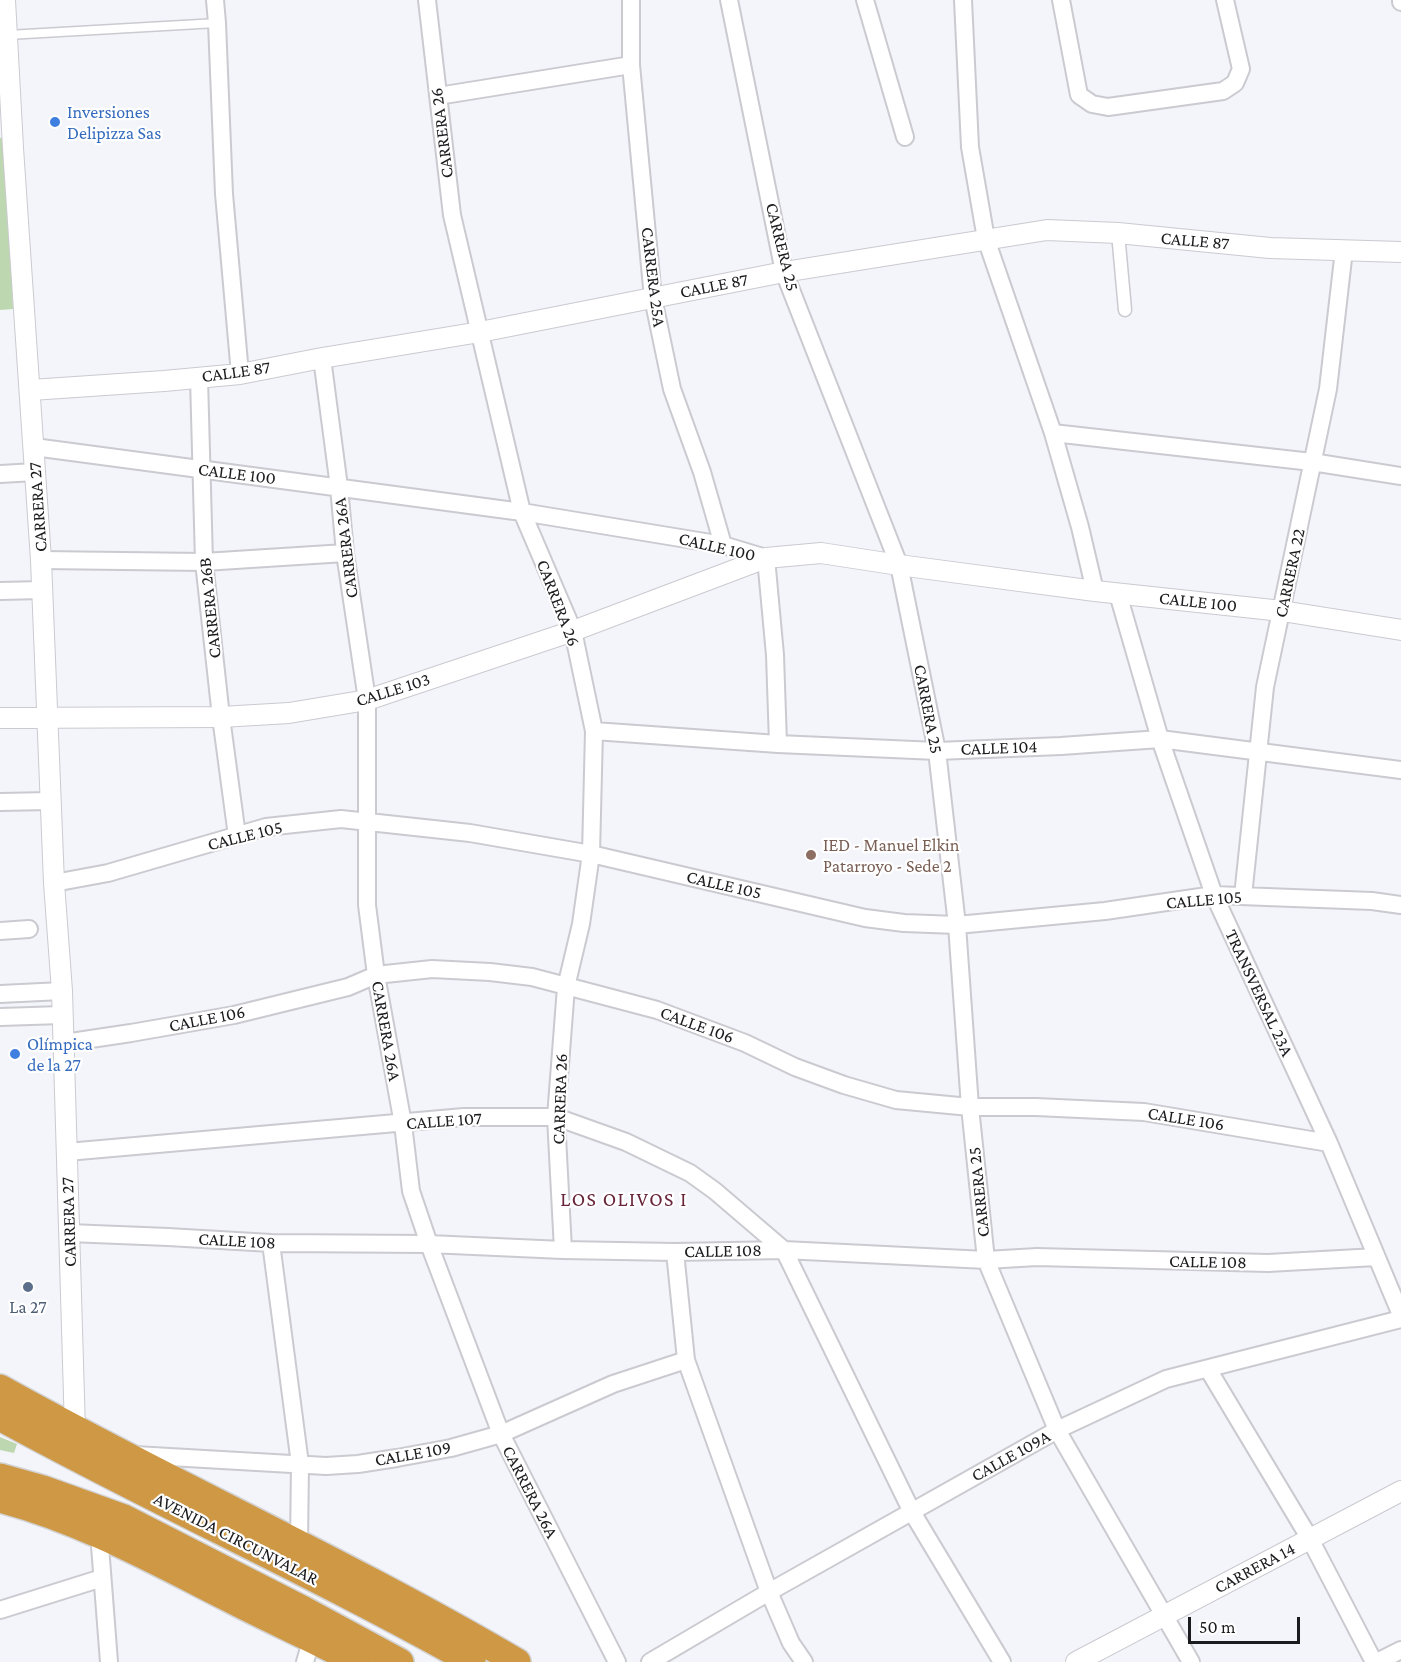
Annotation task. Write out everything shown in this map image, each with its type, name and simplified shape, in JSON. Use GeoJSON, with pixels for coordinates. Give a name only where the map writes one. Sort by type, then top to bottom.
{"type":"FeatureCollection","features":[{"type":"Feature","properties":{"kind":"highway"},"geometry":{"type":"LineString","coordinates":[[0,1388],[75,1430],[299,1544],[517,1662]]}},
{"type":"Feature","properties":{"kind":"highway","name":"AVENIDA CIRCUNVALAR"},"geometry":{"type":"LineString","coordinates":[[0,1417],[75,1458],[288,1564],[472,1662]]}},
{"type":"Feature","properties":{"kind":"highway","name":"AVENIDA CIRCUNVALAR"},"geometry":{"type":"LineString","coordinates":[[0,1476],[44,1489],[124,1518],[400,1662]]}},
{"type":"Feature","properties":{"kind":"highway"},"geometry":{"type":"LineString","coordinates":[[0,1499],[99,1533],[239,1604],[308,1650],[357,1662]]}},
{"type":"Feature","properties":{"kind":"street","name":"CARRERA 27"},"geometry":{"type":"LineString","coordinates":[[5,0],[8,35],[6,131],[31,390],[41,560],[50,801],[64,1042],[75,1430]]}},
{"type":"Feature","properties":{"kind":"street"},"geometry":{"type":"LineString","coordinates":[[215,0],[218,23],[224,194],[240,374]]}},
{"type":"Feature","properties":{"kind":"street","name":"CARRERA 26"},"geometry":{"type":"LineString","coordinates":[[427,0],[452,215],[522,512],[573,630],[594,730],[591,854],[581,924],[566,987],[556,1117],[563,1250]]}},
{"type":"Feature","properties":{"kind":"street","name":"CARRERA 25A"},"geometry":{"type":"LineString","coordinates":[[631,0],[631,65],[653,298],[672,388],[702,472],[723,544]]}},
{"type":"Feature","properties":{"kind":"street","name":"CARRERA 25"},"geometry":{"type":"LineString","coordinates":[[729,0],[784,272],[899,566],[937,751],[957,925],[970,1107],[986,1260],[1057,1430],[1191,1662]]}},
{"type":"Feature","properties":{"kind":"street"},"geometry":{"type":"LineString","coordinates":[[865,0],[905,137]]}},
{"type":"Feature","properties":{"kind":"street"},"geometry":{"type":"LineString","coordinates":[[963,0],[970,147],[986,239],[1053,433],[1080,527],[1095,591]]}},
{"type":"Feature","properties":{"kind":"street"},"geometry":{"type":"LineString","coordinates":[[1061,0],[1079,95],[1092,104],[1108,107],[1223,91],[1235,83],[1240,69],[1225,0]]}},
{"type":"Feature","properties":{"kind":"street"},"geometry":{"type":"LineString","coordinates":[[438,96],[631,65]]}},
{"type":"Feature","properties":{"kind":"street","name":"CALLE 87"},"geometry":{"type":"LineString","coordinates":[[31,390],[240,374],[480,332],[784,272],[1047,230],[1270,248],[1401,252]]}},
{"type":"Feature","properties":{"kind":"street"},"geometry":{"type":"LineString","coordinates":[[1118,234],[1125,310]]}},
{"type":"Feature","properties":{"kind":"street","name":"CARRERA 22"},"geometry":{"type":"LineString","coordinates":[[1244,896],[1265,687],[1328,389],[1344,250]]}},
{"type":"Feature","properties":{"kind":"street","name":"CARRERA 26A"},"geometry":{"type":"LineString","coordinates":[[322,358],[345,553],[367,700],[367,904],[376,975],[404,1124],[411,1191],[501,1434],[617,1662]]}},
{"type":"Feature","properties":{"kind":"street","name":"CARRERA 26B"},"geometry":{"type":"LineString","coordinates":[[199,378],[204,562],[237,836]]}},
{"type":"Feature","properties":{"kind":"street"},"geometry":{"type":"LineString","coordinates":[[1053,433],[1312,462],[1401,476]]}},
{"type":"Feature","properties":{"kind":"street","name":"CALLE 100"},"geometry":{"type":"LineString","coordinates":[[34,447],[522,512],[723,544],[766,558],[821,553],[899,566],[1118,594],[1282,611],[1401,630]]}},
{"type":"Feature","properties":{"kind":"street"},"geometry":{"type":"LineString","coordinates":[[0,474],[35,472]]}},
{"type":"Feature","properties":{"kind":"street"},"geometry":{"type":"LineString","coordinates":[[41,560],[204,562],[345,553]]}},
{"type":"Feature","properties":{"kind":"street"},"geometry":{"type":"LineString","coordinates":[[766,558],[775,655],[778,744]]}},
{"type":"Feature","properties":{"kind":"street","name":"CALLE 103"},"geometry":{"type":"LineString","coordinates":[[0,718],[221,717],[289,713],[367,700],[573,630],[766,558]]}},
{"type":"Feature","properties":{"kind":"street"},"geometry":{"type":"LineString","coordinates":[[0,591],[42,590]]}},
{"type":"Feature","properties":{"kind":"street","name":"TRANSVERSAL 23A"},"geometry":{"type":"LineString","coordinates":[[1118,594],[1160,739],[1214,895],[1329,1143],[1401,1317]]}},
{"type":"Feature","properties":{"kind":"street","name":"CALLE 104"},"geometry":{"type":"LineString","coordinates":[[594,730],[778,744],[937,751],[1160,739],[1401,770]]}},
{"type":"Feature","properties":{"kind":"street"},"geometry":{"type":"LineString","coordinates":[[0,802],[50,801]]}},
{"type":"Feature","properties":{"kind":"street","name":"CALLE 105"},"geometry":{"type":"LineString","coordinates":[[54,883],[108,873],[266,827],[341,819],[471,833],[591,854],[865,918],[903,923],[957,925],[1105,911],[1214,895],[1372,901],[1401,905]]}},
{"type":"Feature","properties":{"kind":"street"},"geometry":{"type":"LineString","coordinates":[[0,931],[28,929]]}},
{"type":"Feature","properties":{"kind":"street","name":"CALLE 106"},"geometry":{"type":"LineString","coordinates":[[64,1042],[234,1015],[348,987],[376,975],[432,969],[490,972],[532,977],[657,1010],[745,1043],[795,1067],[844,1085],[896,1100],[970,1107],[1035,1107],[1144,1112],[1329,1143]]}},
{"type":"Feature","properties":{"kind":"street"},"geometry":{"type":"LineString","coordinates":[[0,994],[62,991]]}},
{"type":"Feature","properties":{"kind":"street"},"geometry":{"type":"LineString","coordinates":[[0,1017],[62,1015]]}},
{"type":"Feature","properties":{"kind":"street","name":"CALLE 107"},"geometry":{"type":"LineString","coordinates":[[67,1152],[464,1117],[556,1117],[626,1142],[690,1173],[715,1191],[784,1250]]}},
{"type":"Feature","properties":{"kind":"street","name":"CALLE 108"},"geometry":{"type":"LineString","coordinates":[[69,1233],[271,1243],[429,1244],[563,1250],[675,1252],[784,1250],[986,1260],[1037,1257],[1268,1263],[1376,1257]]}},
{"type":"Feature","properties":{"kind":"street"},"geometry":{"type":"LineString","coordinates":[[271,1243],[300,1464],[299,1544]]}},
{"type":"Feature","properties":{"kind":"street"},"geometry":{"type":"LineString","coordinates":[[784,1250],[912,1512],[1002,1662]]}},
{"type":"Feature","properties":{"kind":"street"},"geometry":{"type":"LineString","coordinates":[[675,1252],[686,1360],[769,1592],[791,1643],[804,1662]]}},
{"type":"Feature","properties":{"kind":"street","name":"CALLE 109A"},"geometry":{"type":"LineString","coordinates":[[650,1662],[769,1592],[1057,1430],[1166,1379],[1401,1317]]}},
{"type":"Feature","properties":{"kind":"street","name":"CALLE 109"},"geometry":{"type":"LineString","coordinates":[[124,1455],[326,1466],[358,1464],[451,1448],[501,1434],[614,1384],[686,1360]]}},
{"type":"Feature","properties":{"kind":"street"},"geometry":{"type":"LineString","coordinates":[[1208,1369],[1310,1539],[1376,1662],[1401,1650]]}},
{"type":"Feature","properties":{"kind":"street","name":"CARRERA 14"},"geometry":{"type":"LineString","coordinates":[[1076,1662],[1401,1491]]}},
{"type":"Feature","properties":{"kind":"street"},"geometry":{"type":"LineString","coordinates":[[99,1533],[109,1662]]}},
{"type":"Feature","properties":{"kind":"street"},"geometry":{"type":"LineString","coordinates":[[0,1610],[102,1578]]}},
{"type":"Feature","properties":{"kind":"lane"},"geometry":{"type":"LineString","coordinates":[[8,35],[218,23]]}},
{"type":"Feature","properties":{"kind":"green space"},"geometry":{"type":"Polygon","coordinates":[[[6,137],[13,309],[0,310],[0,138],[6,137]]]}},
{"type":"Feature","properties":{"kind":"green space"},"geometry":{"type":"Polygon","coordinates":[[[0,1437],[17,1444],[14,1453],[0,1450],[0,1437]]]}},
{"type":"Feature","properties":{"kind":"place","name":"Inversiones Delipizza Sas"},"geometry":{"type":"Point","coordinates":[55,122]}},
{"type":"Feature","properties":{"kind":"place","name":"IED - Manuel Elkin Patarroyo - Sede 2"},"geometry":{"type":"Point","coordinates":[811,855]}},
{"type":"Feature","properties":{"kind":"place","name":"Olímpica de la 27"},"geometry":{"type":"Point","coordinates":[15,1054]}},
{"type":"Feature","properties":{"kind":"place","name":"La 27"},"geometry":{"type":"Point","coordinates":[28,1287]}},
{"type":"Feature","properties":{"kind":"district","name":"LOS OLIVOS I"},"geometry":{"type":"Point","coordinates":[624,1200]}}]}
